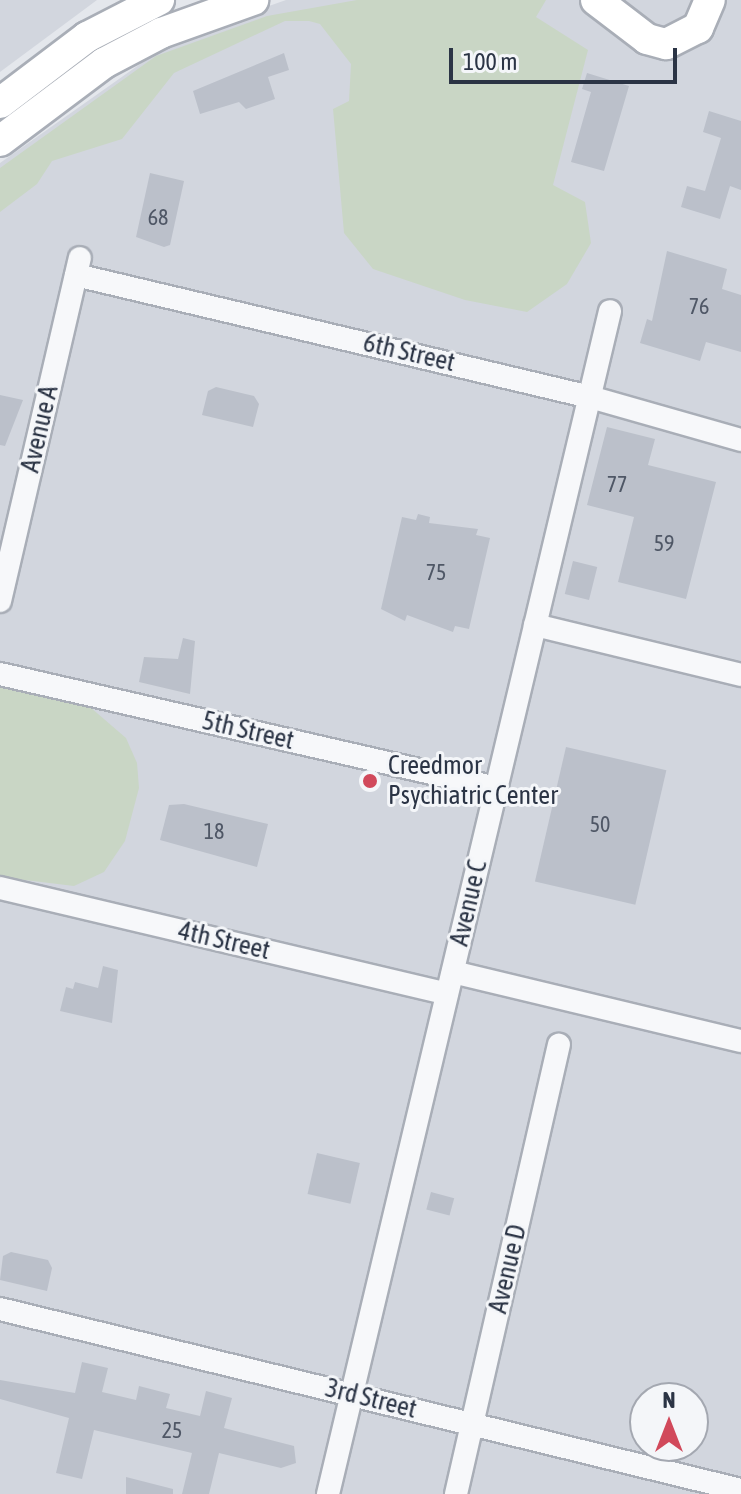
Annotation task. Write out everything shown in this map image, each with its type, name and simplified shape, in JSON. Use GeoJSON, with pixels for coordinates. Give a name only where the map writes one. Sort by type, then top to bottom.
{"type":"FeatureCollection","features":[{"type":"Feature","properties":{"kind":"main road"},"geometry":{"type":"LineString","coordinates":[[0,103],[87,37],[159,0]]}},
{"type":"Feature","properties":{"kind":"main road"},"geometry":{"type":"LineString","coordinates":[[0,141],[104,63],[161,33],[253,0]]}},
{"type":"Feature","properties":{"kind":"main road"},"geometry":{"type":"LineString","coordinates":[[596,0],[647,39],[666,44],[698,28],[710,0]]}},
{"type":"Feature","properties":{"kind":"street","name":"6th Street"},"geometry":{"type":"LineString","coordinates":[[78,266],[590,397],[741,440]]}},
{"type":"Feature","properties":{"kind":"street","name":"Avenue A"},"geometry":{"type":"LineString","coordinates":[[0,601],[78,266]]}},
{"type":"Feature","properties":{"kind":"street","name":"Avenue C"},"geometry":{"type":"LineString","coordinates":[[328,1494],[610,311]]}},
{"type":"Feature","properties":{"kind":"street"},"geometry":{"type":"LineString","coordinates":[[535,625],[741,675]]}},
{"type":"Feature","properties":{"kind":"street","name":"5th Street"},"geometry":{"type":"LineString","coordinates":[[0,674],[497,788]]}},
{"type":"Feature","properties":{"kind":"street","name":"4th Street"},"geometry":{"type":"LineString","coordinates":[[0,888],[447,994]]}},
{"type":"Feature","properties":{"kind":"street"},"geometry":{"type":"LineString","coordinates":[[453,972],[741,1041]]}},
{"type":"Feature","properties":{"kind":"street","name":"Avenue D"},"geometry":{"type":"LineString","coordinates":[[456,1494],[559,1045]]}},
{"type":"Feature","properties":{"kind":"street","name":"3rd Street"},"geometry":{"type":"LineString","coordinates":[[0,1309],[741,1490]]}},
{"type":"Feature","properties":{"kind":"shaded area"},"geometry":{"type":"Polygon","coordinates":[[[0,0],[97,0],[0,72],[0,0]]]}},
{"type":"Feature","properties":{"kind":"shaded area","name":"Creedmor Psychiatric Center"},"geometry":{"type":"Polygon","coordinates":[[[286,0],[741,0],[741,1494],[0,1494],[0,163],[177,38],[286,0]]]}},
{"type":"Feature","properties":{"kind":"green space"},"geometry":{"type":"Polygon","coordinates":[[[357,0],[546,0],[536,17],[588,50],[553,185],[585,202],[591,243],[567,284],[527,312],[465,300],[373,269],[344,233],[333,109],[349,101],[351,64],[320,24],[309,21],[285,21],[174,73],[122,139],[52,161],[37,184],[0,212],[0,168],[156,56],[267,16],[357,0]]]}},
{"type":"Feature","properties":{"kind":"green space"},"geometry":{"type":"Polygon","coordinates":[[[0,686],[90,707],[126,738],[137,763],[139,788],[125,841],[104,872],[74,886],[0,877],[0,686]]]}},
{"type":"Feature","properties":{"kind":"building"},"geometry":{"type":"Polygon","coordinates":[[[284,53],[289,70],[268,77],[275,99],[246,109],[239,102],[200,114],[193,91],[284,53]]]}},
{"type":"Feature","properties":{"kind":"building"},"geometry":{"type":"Polygon","coordinates":[[[587,73],[629,86],[604,171],[571,162],[591,92],[582,89],[587,73]]]}},
{"type":"Feature","properties":{"kind":"building"},"geometry":{"type":"Polygon","coordinates":[[[709,111],[741,121],[741,190],[730,186],[720,219],[681,207],[687,186],[705,191],[721,138],[703,132],[709,111]]]}},
{"type":"Feature","properties":{"kind":"building"},"geometry":{"type":"Polygon","coordinates":[[[150,173],[184,181],[170,245],[164,247],[136,237],[150,173]]]}},
{"type":"Feature","properties":{"kind":"building"},"geometry":{"type":"Polygon","coordinates":[[[667,251],[727,269],[722,289],[741,295],[741,352],[706,342],[700,361],[640,343],[647,319],[652,321],[667,251]]]}},
{"type":"Feature","properties":{"kind":"building"},"geometry":{"type":"Polygon","coordinates":[[[216,387],[254,396],[259,404],[253,427],[202,415],[208,391],[216,387]]]}},
{"type":"Feature","properties":{"kind":"building"},"geometry":{"type":"Polygon","coordinates":[[[0,395],[23,400],[5,446],[0,445],[0,395]]]}},
{"type":"Feature","properties":{"kind":"building"},"geometry":{"type":"Polygon","coordinates":[[[607,427],[655,439],[648,465],[716,482],[686,599],[618,582],[634,517],[587,505],[607,427]]]}},
{"type":"Feature","properties":{"kind":"building"},"geometry":{"type":"Polygon","coordinates":[[[418,514],[430,517],[429,523],[478,529],[476,535],[490,538],[469,629],[455,626],[453,632],[407,615],[405,621],[381,609],[402,517],[416,520],[418,514]]]}},
{"type":"Feature","properties":{"kind":"building"},"geometry":{"type":"Polygon","coordinates":[[[573,561],[597,567],[589,600],[565,594],[573,561]]]}},
{"type":"Feature","properties":{"kind":"building"},"geometry":{"type":"Polygon","coordinates":[[[183,638],[195,641],[190,694],[139,682],[144,657],[178,659],[183,638]]]}},
{"type":"Feature","properties":{"kind":"building"},"geometry":{"type":"Polygon","coordinates":[[[566,747],[666,770],[635,905],[535,881],[566,747]]]}},
{"type":"Feature","properties":{"kind":"building"},"geometry":{"type":"Polygon","coordinates":[[[184,804],[268,824],[257,867],[160,840],[169,805],[184,804]]]}},
{"type":"Feature","properties":{"kind":"building"},"geometry":{"type":"Polygon","coordinates":[[[103,966],[118,970],[112,1023],[60,1011],[66,987],[73,989],[75,982],[98,988],[103,966]]]}},
{"type":"Feature","properties":{"kind":"building"},"geometry":{"type":"Polygon","coordinates":[[[317,1153],[360,1163],[350,1204],[308,1194],[317,1153]]]}},
{"type":"Feature","properties":{"kind":"building"},"geometry":{"type":"Polygon","coordinates":[[[431,1192],[454,1198],[450,1216],[426,1209],[431,1192]]]}},
{"type":"Feature","properties":{"kind":"building"},"geometry":{"type":"Polygon","coordinates":[[[11,1252],[48,1260],[52,1268],[47,1291],[0,1280],[3,1256],[11,1252]]]}},
{"type":"Feature","properties":{"kind":"building"},"geometry":{"type":"Polygon","coordinates":[[[82,1362],[108,1368],[102,1392],[136,1400],[139,1386],[170,1394],[166,1408],[200,1416],[206,1391],[232,1398],[224,1428],[294,1446],[296,1463],[281,1468],[219,1453],[209,1494],[182,1494],[192,1453],[94,1430],[82,1479],[56,1473],[69,1418],[0,1399],[0,1380],[75,1393],[82,1362]]]}},
{"type":"Feature","properties":{"kind":"building"},"geometry":{"type":"Polygon","coordinates":[[[126,1477],[173,1489],[173,1494],[126,1494],[126,1477]]]}},
{"type":"Feature","properties":{"kind":"place","name":"Creedmor Psychiatric Center"},"geometry":{"type":"Point","coordinates":[370,781]}}]}
